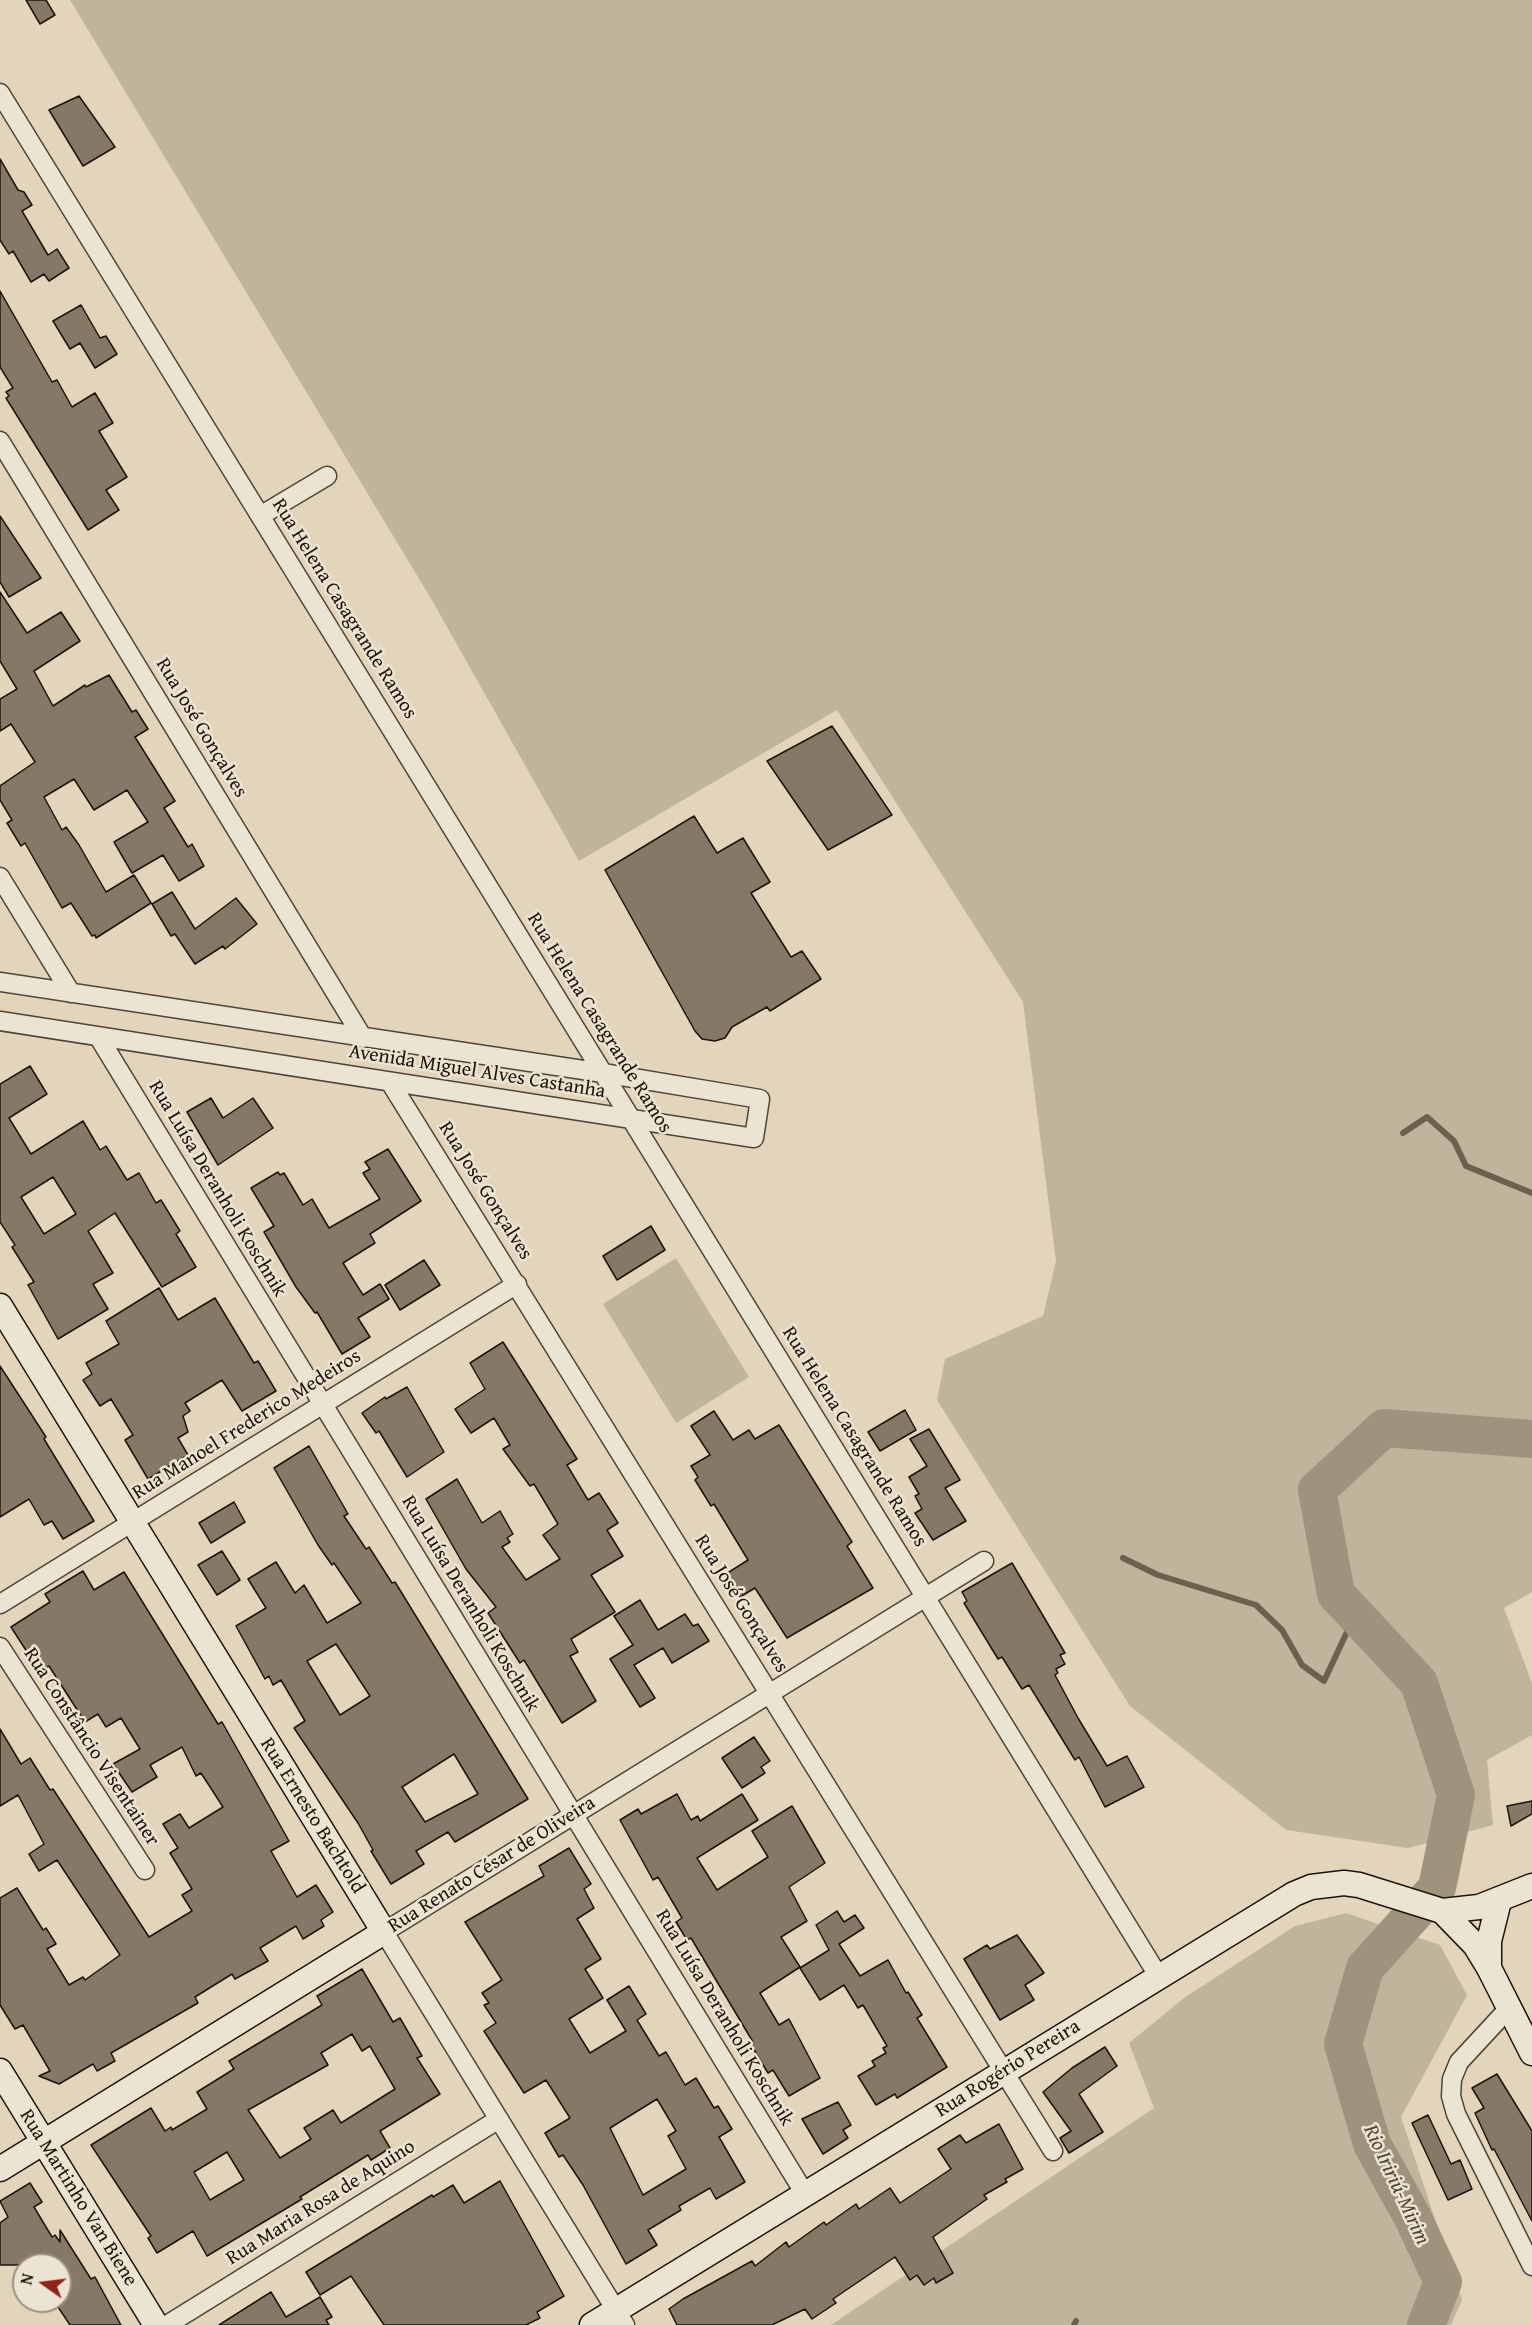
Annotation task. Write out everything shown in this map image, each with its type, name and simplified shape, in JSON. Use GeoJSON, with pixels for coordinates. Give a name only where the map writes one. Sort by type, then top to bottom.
{"type":"FeatureCollection","features":[{"type":"Feature","properties":{"kind":"street","name":"Rua Helena Casagrande Ramos"},"geometry":{"type":"LineString","coordinates":[[0,93],[1160,1977]]}},
{"type":"Feature","properties":{"kind":"street","name":"Rua José Gonçalves"},"geometry":{"type":"LineString","coordinates":[[0,441],[363,1038]]}},
{"type":"Feature","properties":{"kind":"street"},"geometry":{"type":"LineString","coordinates":[[260,516],[327,476]]}},
{"type":"Feature","properties":{"kind":"street"},"geometry":{"type":"LineString","coordinates":[[0,877],[71,993]]}},
{"type":"Feature","properties":{"kind":"street","name":"Avenida Miguel Alves Castanha"},"geometry":{"type":"LineString","coordinates":[[0,982],[603,1073],[760,1099],[754,1138],[0,1021]]}},
{"type":"Feature","properties":{"kind":"street","name":"Rua Luísa Deranholi Koschnik"},"geometry":{"type":"LineString","coordinates":[[98,1036],[805,2194]]}},
{"type":"Feature","properties":{"kind":"street","name":"Rua José Gonçalves"},"geometry":{"type":"LineString","coordinates":[[390,1082],[1053,2151]]}},
{"type":"Feature","properties":{"kind":"street","name":"Rua Manoel Frederico Medeiros"},"geometry":{"type":"LineString","coordinates":[[0,1605],[517,1284]]}},
{"type":"Feature","properties":{"kind":"street","name":"Rua Ernesto Bachtold"},"geometry":{"type":"LineString","coordinates":[[0,1306],[620,2318]]}},
{"type":"Feature","properties":{"kind":"street","name":"Rua Renato César de Oliveira"},"geometry":{"type":"LineString","coordinates":[[0,2169],[984,1561]]}},
{"type":"Feature","properties":{"kind":"street","name":"Rua Constâncio Visentainer"},"geometry":{"type":"LineString","coordinates":[[0,1647],[145,1870]]}},
{"type":"Feature","properties":{"kind":"street","name":"Rua Rogério Pereira"},"geometry":{"type":"LineString","coordinates":[[592,2325],[620,2318],[805,2194],[1294,1894],[1311,1887],[1344,1883],[1440,1910]]}},
{"type":"Feature","properties":{"kind":"street"},"geometry":{"type":"LineString","coordinates":[[1440,1910],[1462,1910],[1499,1901],[1532,1886]]}},
{"type":"Feature","properties":{"kind":"street"},"geometry":{"type":"LineString","coordinates":[[1490,1968],[1489,1941],[1499,1901]]}},
{"type":"Feature","properties":{"kind":"street"},"geometry":{"type":"LineString","coordinates":[[1440,1910],[1474,1945],[1490,1968],[1532,2053]]}},
{"type":"Feature","properties":{"kind":"street"},"geometry":{"type":"LineString","coordinates":[[1509,2008],[1459,2062],[1452,2079],[1451,2096],[1456,2114],[1532,2266]]}},
{"type":"Feature","properties":{"kind":"street","name":"Rua Martinho Van Biene"},"geometry":{"type":"LineString","coordinates":[[0,2071],[156,2325]]}},
{"type":"Feature","properties":{"kind":"street","name":"Rua Maria Rosa de Aquino"},"geometry":{"type":"LineString","coordinates":[[167,2325],[499,2119]]}},
{"type":"Feature","properties":{"kind":"shaded area"},"geometry":{"type":"Polygon","coordinates":[[[70,0],[1532,0],[1532,1592],[1504,1608],[1532,1683],[1532,1735],[1487,1760],[1493,1825],[1408,1848],[1286,1830],[1130,1706],[937,1400],[945,1359],[1043,1316],[1056,1261],[1023,1002],[837,710],[579,861],[433,602],[70,0]]]}},
{"type":"Feature","properties":{"kind":"shaded area"},"geometry":{"type":"Polygon","coordinates":[[[676,1258],[749,1377],[676,1423],[603,1304],[676,1258]]]}},
{"type":"Feature","properties":{"kind":"shaded area"},"geometry":{"type":"Polygon","coordinates":[[[1346,1913],[1440,1945],[1467,1995],[1401,2117],[1462,2300],[1451,2325],[831,2325],[1154,2108],[1129,2043],[1184,1998],[1295,1926],[1346,1913]]]}},
{"type":"Feature","properties":{"kind":"building"},"geometry":{"type":"Polygon","coordinates":[[[26,0],[46,0],[55,15],[40,24],[26,0]]]}},
{"type":"Feature","properties":{"kind":"building"},"geometry":{"type":"Polygon","coordinates":[[[79,96],[115,147],[83,166],[49,110],[79,96]]]}},
{"type":"Feature","properties":{"kind":"building"},"geometry":{"type":"Polygon","coordinates":[[[0,159],[18,190],[24,192],[32,205],[22,211],[48,255],[57,249],[69,268],[49,281],[44,274],[31,282],[13,251],[9,254],[0,240],[0,159]]]}},
{"type":"Feature","properties":{"kind":"building"},"geometry":{"type":"Polygon","coordinates":[[[0,291],[52,382],[57,380],[72,407],[95,393],[113,423],[99,431],[127,477],[106,490],[119,510],[88,530],[6,398],[9,396],[6,392],[13,388],[0,367],[0,291]]]}},
{"type":"Feature","properties":{"kind":"building"},"geometry":{"type":"Polygon","coordinates":[[[81,305],[100,338],[106,336],[117,354],[95,368],[80,343],[70,349],[53,321],[81,305]]]}},
{"type":"Feature","properties":{"kind":"building"},"geometry":{"type":"Polygon","coordinates":[[[0,516],[41,578],[9,597],[0,582],[0,516]]]}},
{"type":"Feature","properties":{"kind":"building"},"geometry":{"type":"Polygon","coordinates":[[[0,592],[27,633],[61,612],[80,641],[34,671],[53,706],[85,685],[86,687],[109,675],[132,712],[136,710],[148,729],[135,737],[175,801],[164,808],[188,847],[192,844],[204,866],[179,881],[163,855],[132,873],[114,842],[148,822],[127,790],[94,810],[74,779],[44,797],[62,830],[66,827],[79,845],[106,892],[134,875],[151,903],[96,938],[95,935],[92,936],[71,903],[62,908],[25,843],[21,846],[7,823],[12,820],[0,800],[0,786],[35,762],[11,724],[0,731],[0,699],[17,689],[0,661],[0,592]]]}},
{"type":"Feature","properties":{"kind":"building"},"geometry":{"type":"Polygon","coordinates":[[[832,726],[892,815],[828,850],[767,761],[832,726]]]}},
{"type":"Feature","properties":{"kind":"building"},"geometry":{"type":"Polygon","coordinates":[[[694,816],[717,853],[743,838],[770,882],[751,893],[791,957],[802,951],[821,979],[770,1011],[767,1007],[732,1027],[725,1038],[715,1041],[702,1039],[695,1031],[605,870],[694,816]]]}},
{"type":"Feature","properties":{"kind":"building"},"geometry":{"type":"Polygon","coordinates":[[[172,892],[195,929],[236,898],[257,924],[225,949],[223,946],[195,964],[175,934],[171,936],[152,904],[172,892]]]}},
{"type":"Feature","properties":{"kind":"building"},"geometry":{"type":"Polygon","coordinates":[[[30,1066],[47,1094],[9,1118],[31,1154],[83,1121],[100,1150],[106,1146],[127,1180],[139,1173],[156,1203],[161,1200],[180,1231],[176,1234],[196,1267],[162,1287],[115,1213],[88,1231],[113,1273],[93,1284],[108,1309],[58,1339],[28,1285],[34,1282],[12,1247],[15,1245],[0,1222],[0,1084],[30,1066]],[[53,1177],[21,1197],[44,1234],[76,1214],[53,1177]]]}},
{"type":"Feature","properties":{"kind":"building"},"geometry":{"type":"Polygon","coordinates":[[[211,1098],[223,1118],[253,1098],[273,1128],[218,1165],[187,1112],[211,1098]]]}},
{"type":"Feature","properties":{"kind":"building"},"geometry":{"type":"Polygon","coordinates":[[[388,1149],[421,1201],[370,1234],[375,1243],[343,1263],[363,1295],[380,1284],[389,1299],[358,1318],[370,1337],[342,1354],[317,1312],[315,1313],[296,1287],[264,1232],[274,1226],[251,1188],[278,1172],[280,1175],[284,1173],[303,1205],[312,1199],[329,1228],[380,1199],[363,1173],[370,1169],[365,1162],[388,1149]]]}},
{"type":"Feature","properties":{"kind":"building"},"geometry":{"type":"Polygon","coordinates":[[[651,1226],[665,1250],[617,1280],[603,1256],[651,1226]]]}},
{"type":"Feature","properties":{"kind":"building"},"geometry":{"type":"Polygon","coordinates":[[[424,1260],[440,1285],[400,1310],[385,1285],[424,1260]]]}},
{"type":"Feature","properties":{"kind":"building"},"geometry":{"type":"Polygon","coordinates":[[[159,1288],[178,1320],[215,1298],[254,1363],[258,1361],[276,1391],[242,1411],[222,1380],[185,1403],[190,1411],[183,1416],[188,1432],[178,1438],[188,1455],[148,1479],[125,1440],[133,1435],[111,1399],[100,1406],[83,1380],[92,1374],[86,1363],[119,1344],[106,1321],[159,1288]]]}},
{"type":"Feature","properties":{"kind":"building"},"geometry":{"type":"Polygon","coordinates":[[[503,1342],[577,1459],[567,1465],[588,1500],[599,1493],[618,1523],[607,1530],[623,1556],[591,1575],[615,1612],[571,1639],[578,1652],[570,1656],[596,1701],[562,1723],[524,1660],[520,1663],[488,1613],[496,1607],[466,1569],[426,1499],[457,1479],[482,1523],[500,1511],[513,1534],[507,1538],[510,1542],[502,1547],[526,1580],[560,1559],[543,1535],[558,1524],[534,1484],[530,1486],[503,1449],[510,1445],[494,1418],[471,1433],[455,1409],[485,1389],[470,1363],[503,1342]]]}},
{"type":"Feature","properties":{"kind":"building"},"geometry":{"type":"Polygon","coordinates":[[[0,1366],[46,1437],[44,1439],[94,1521],[63,1539],[52,1521],[44,1525],[29,1499],[0,1517],[0,1366]]]}},
{"type":"Feature","properties":{"kind":"building"},"geometry":{"type":"Polygon","coordinates":[[[407,1387],[444,1452],[407,1477],[379,1431],[376,1433],[362,1413],[385,1397],[386,1399],[407,1387]]]}},
{"type":"Feature","properties":{"kind":"building"},"geometry":{"type":"Polygon","coordinates":[[[905,1410],[916,1430],[880,1451],[868,1432],[905,1410]]]}},
{"type":"Feature","properties":{"kind":"building"},"geometry":{"type":"Polygon","coordinates":[[[714,1411],[733,1440],[749,1430],[755,1439],[779,1425],[852,1542],[847,1546],[873,1588],[787,1638],[755,1588],[740,1597],[726,1574],[748,1560],[714,1504],[711,1506],[695,1480],[698,1477],[691,1466],[710,1455],[691,1426],[714,1411]]]}},
{"type":"Feature","properties":{"kind":"building"},"geometry":{"type":"Polygon","coordinates":[[[929,1429],[960,1480],[945,1488],[966,1521],[933,1540],[915,1513],[922,1509],[915,1496],[919,1494],[909,1477],[927,1466],[910,1439],[929,1429]]]}},
{"type":"Feature","properties":{"kind":"building"},"geometry":{"type":"Polygon","coordinates":[[[309,1446],[348,1514],[344,1516],[366,1549],[369,1547],[392,1583],[395,1582],[528,1799],[455,1842],[448,1832],[416,1851],[424,1864],[391,1884],[371,1851],[373,1850],[358,1823],[294,1728],[305,1721],[281,1680],[273,1685],[269,1676],[265,1679],[236,1626],[266,1608],[248,1579],[276,1562],[295,1593],[304,1585],[327,1623],[361,1603],[334,1563],[332,1565],[318,1545],[274,1468],[309,1446]],[[336,1644],[307,1661],[340,1715],[370,1696],[336,1644]],[[454,1754],[402,1787],[425,1822],[478,1794],[454,1754]]]}},
{"type":"Feature","properties":{"kind":"building"},"geometry":{"type":"Polygon","coordinates":[[[234,1502],[245,1522],[211,1543],[199,1523],[234,1502]]]}},
{"type":"Feature","properties":{"kind":"building"},"geometry":{"type":"Polygon","coordinates":[[[222,1551],[240,1580],[217,1595],[198,1565],[222,1551]]]}},
{"type":"Feature","properties":{"kind":"building"},"geometry":{"type":"Polygon","coordinates":[[[1012,1563],[1065,1653],[1060,1655],[1065,1664],[1056,1669],[1058,1673],[1055,1675],[1078,1718],[1107,1766],[1127,1756],[1144,1787],[1105,1807],[1079,1757],[1075,1760],[1029,1685],[1022,1689],[1002,1657],[998,1659],[964,1603],[967,1601],[962,1592],[1012,1563]]]}},
{"type":"Feature","properties":{"kind":"building"},"geometry":{"type":"Polygon","coordinates":[[[83,1571],[94,1590],[124,1572],[218,1724],[222,1722],[289,1841],[271,1851],[297,1897],[316,1885],[333,1912],[321,1920],[324,1926],[303,1939],[296,1926],[260,1948],[268,1961],[235,1979],[232,1974],[195,1997],[198,2003],[111,2053],[115,2061],[97,2071],[93,2064],[59,2084],[39,2076],[50,2071],[23,2025],[15,2029],[0,2005],[0,1898],[17,1888],[43,1930],[46,1928],[56,1944],[47,1949],[69,1985],[83,1977],[85,1980],[120,1955],[57,1860],[39,1871],[29,1854],[44,1844],[18,1795],[0,1806],[0,1729],[21,1764],[30,1758],[50,1790],[53,1789],[149,1937],[192,1911],[182,1895],[192,1889],[170,1853],[178,1848],[163,1824],[180,1814],[189,1828],[223,1807],[201,1773],[196,1776],[182,1747],[150,1765],[157,1777],[132,1792],[113,1764],[140,1749],[121,1718],[106,1727],[98,1714],[85,1722],[49,1666],[40,1672],[11,1627],[50,1602],[45,1594],[83,1571]]]}},
{"type":"Feature","properties":{"kind":"building"},"geometry":{"type":"Polygon","coordinates":[[[640,1600],[658,1630],[685,1614],[693,1626],[698,1624],[709,1641],[672,1663],[663,1648],[634,1665],[655,1698],[640,1707],[610,1659],[633,1645],[614,1616],[640,1600]]]}},
{"type":"Feature","properties":{"kind":"building"},"geometry":{"type":"Polygon","coordinates":[[[754,1737],[770,1761],[761,1767],[765,1773],[742,1788],[722,1758],[754,1737]]]}},
{"type":"Feature","properties":{"kind":"building"},"geometry":{"type":"Polygon","coordinates":[[[677,1794],[691,1820],[698,1816],[700,1821],[742,1794],[758,1820],[697,1858],[717,1890],[768,1857],[752,1831],[792,1806],[825,1863],[789,1887],[807,1921],[781,1937],[800,1967],[760,1993],[779,2025],[789,2019],[820,2078],[789,2096],[773,2070],[768,2073],[750,2043],[753,2042],[691,1938],[687,1940],[676,1922],[682,1918],[658,1877],[653,1880],[620,1820],[638,1809],[641,1814],[677,1794]]]}},
{"type":"Feature","properties":{"kind":"building"},"geometry":{"type":"Polygon","coordinates":[[[1532,1801],[1532,1814],[1511,1826],[1507,1806],[1532,1801]]]}},
{"type":"Feature","properties":{"kind":"building"},"geometry":{"type":"Polygon","coordinates":[[[569,1848],[591,1884],[584,1889],[594,1908],[577,1919],[601,1959],[585,1969],[603,1998],[569,2019],[590,2053],[626,2031],[607,2000],[629,1986],[646,2014],[637,2020],[659,2056],[666,2052],[685,2085],[696,2078],[714,2108],[718,2106],[732,2129],[719,2137],[745,2182],[716,2199],[710,2188],[679,2206],[681,2210],[648,2230],[657,2245],[626,2264],[583,2185],[563,2155],[559,2157],[545,2133],[570,2118],[546,2080],[524,2093],[484,2031],[496,2023],[484,2005],[489,2003],[482,1993],[502,1980],[465,1922],[544,1876],[539,1866],[569,1848]],[[657,2099],[610,2128],[643,2195],[686,2169],[668,2136],[676,2131],[657,2099]]]}},
{"type":"Feature","properties":{"kind":"building"},"geometry":{"type":"Polygon","coordinates":[[[837,1911],[844,1922],[855,1915],[864,1928],[839,1944],[860,1976],[888,1960],[906,1993],[908,1992],[922,2015],[917,2018],[947,2067],[897,2098],[895,2094],[876,2105],[858,2076],[875,2066],[872,2061],[886,2053],[883,2048],[887,2046],[863,2005],[858,2008],[844,1985],[820,2000],[800,1968],[829,1950],[816,1925],[837,1911]]]}},
{"type":"Feature","properties":{"kind":"building"},"geometry":{"type":"Polygon","coordinates":[[[1017,1935],[1044,1973],[1025,1985],[1034,2000],[1000,2020],[964,1959],[987,1945],[990,1949],[1017,1935]]]}},
{"type":"Feature","properties":{"kind":"building"},"geometry":{"type":"Polygon","coordinates":[[[362,1969],[393,2022],[400,2018],[422,2056],[417,2058],[440,2094],[380,2131],[390,2148],[371,2160],[368,2155],[300,2197],[302,2199],[207,2256],[193,2231],[157,2253],[148,2238],[151,2236],[91,2145],[151,2108],[165,2131],[171,2127],[172,2130],[207,2109],[197,2092],[234,2069],[229,2061],[322,2005],[317,1996],[362,1969]],[[352,2034],[321,2053],[328,2065],[248,2110],[280,2158],[311,2139],[304,2128],[333,2110],[341,2123],[395,2089],[370,2046],[362,2051],[352,2034]],[[227,2152],[194,2172],[210,2200],[244,2180],[227,2152]]]}},
{"type":"Feature","properties":{"kind":"building"},"geometry":{"type":"Polygon","coordinates":[[[1105,2047],[1117,2066],[1079,2094],[1103,2132],[1069,2153],[1060,2138],[1071,2131],[1043,2092],[1072,2068],[1105,2047]]]}},
{"type":"Feature","properties":{"kind":"building"},"geometry":{"type":"Polygon","coordinates":[[[1497,2074],[1532,2131],[1532,2221],[1494,2149],[1492,2150],[1475,2113],[1484,2108],[1472,2088],[1497,2074]]]}},
{"type":"Feature","properties":{"kind":"building"},"geometry":{"type":"Polygon","coordinates":[[[838,2102],[851,2125],[843,2130],[848,2138],[823,2154],[802,2119],[838,2102]]]}},
{"type":"Feature","properties":{"kind":"building"},"geometry":{"type":"Polygon","coordinates":[[[1428,2115],[1451,2164],[1460,2160],[1472,2189],[1448,2200],[1412,2123],[1428,2115]]]}},
{"type":"Feature","properties":{"kind":"building"},"geometry":{"type":"Polygon","coordinates":[[[999,2124],[1023,2169],[1005,2179],[1007,2182],[984,2195],[987,2199],[933,2237],[953,2273],[936,2283],[934,2278],[924,2285],[917,2275],[910,2280],[895,2257],[833,2299],[836,2303],[812,2319],[805,2309],[772,2325],[677,2325],[669,2309],[683,2299],[752,2261],[755,2266],[786,2242],[789,2247],[824,2222],[826,2225],[856,2204],[859,2209],[890,2188],[900,2203],[951,2169],[938,2149],[960,2135],[966,2143],[999,2124]]]}},
{"type":"Feature","properties":{"kind":"building"},"geometry":{"type":"Polygon","coordinates":[[[500,2181],[564,2296],[537,2312],[540,2318],[526,2325],[384,2325],[351,2276],[320,2295],[306,2272],[432,2195],[433,2197],[453,2185],[464,2203],[500,2181]]]}},
{"type":"Feature","properties":{"kind":"building"},"geometry":{"type":"Polygon","coordinates":[[[30,2183],[42,2202],[34,2207],[52,2237],[55,2235],[60,2242],[60,2230],[91,2279],[95,2277],[121,2325],[70,2325],[62,2313],[72,2313],[72,2253],[12,2253],[12,2265],[0,2265],[0,2223],[8,2217],[0,2201],[30,2183]]]}},
{"type":"Feature","properties":{"kind":"building"},"geometry":{"type":"Polygon","coordinates":[[[271,2292],[286,2317],[320,2297],[332,2317],[326,2320],[329,2325],[219,2325],[271,2292]]]}},
{"type":"Feature","properties":{"kind":"waterway"},"geometry":{"type":"LineString","coordinates":[[1403,1133],[1427,1117],[1454,1141],[1466,1166],[1532,1193]]}},
{"type":"Feature","properties":{"kind":"waterway","name":"Rio Iririú-Mirim"},"geometry":{"type":"LineString","coordinates":[[1426,2325],[1443,2282],[1412,2216],[1372,2144],[1343,2044],[1365,1968],[1437,1888],[1456,1795],[1419,1683],[1336,1594],[1317,1490],[1384,1428],[1532,1439]]}},
{"type":"Feature","properties":{"kind":"waterway"},"geometry":{"type":"LineString","coordinates":[[1123,1558],[1158,1575],[1256,1605],[1282,1630],[1302,1665],[1324,1681],[1355,1615]]}},
{"type":"Feature","properties":{"kind":"waterway"},"geometry":{"type":"LineString","coordinates":[[1074,2325],[1076,2321]]}}]}
